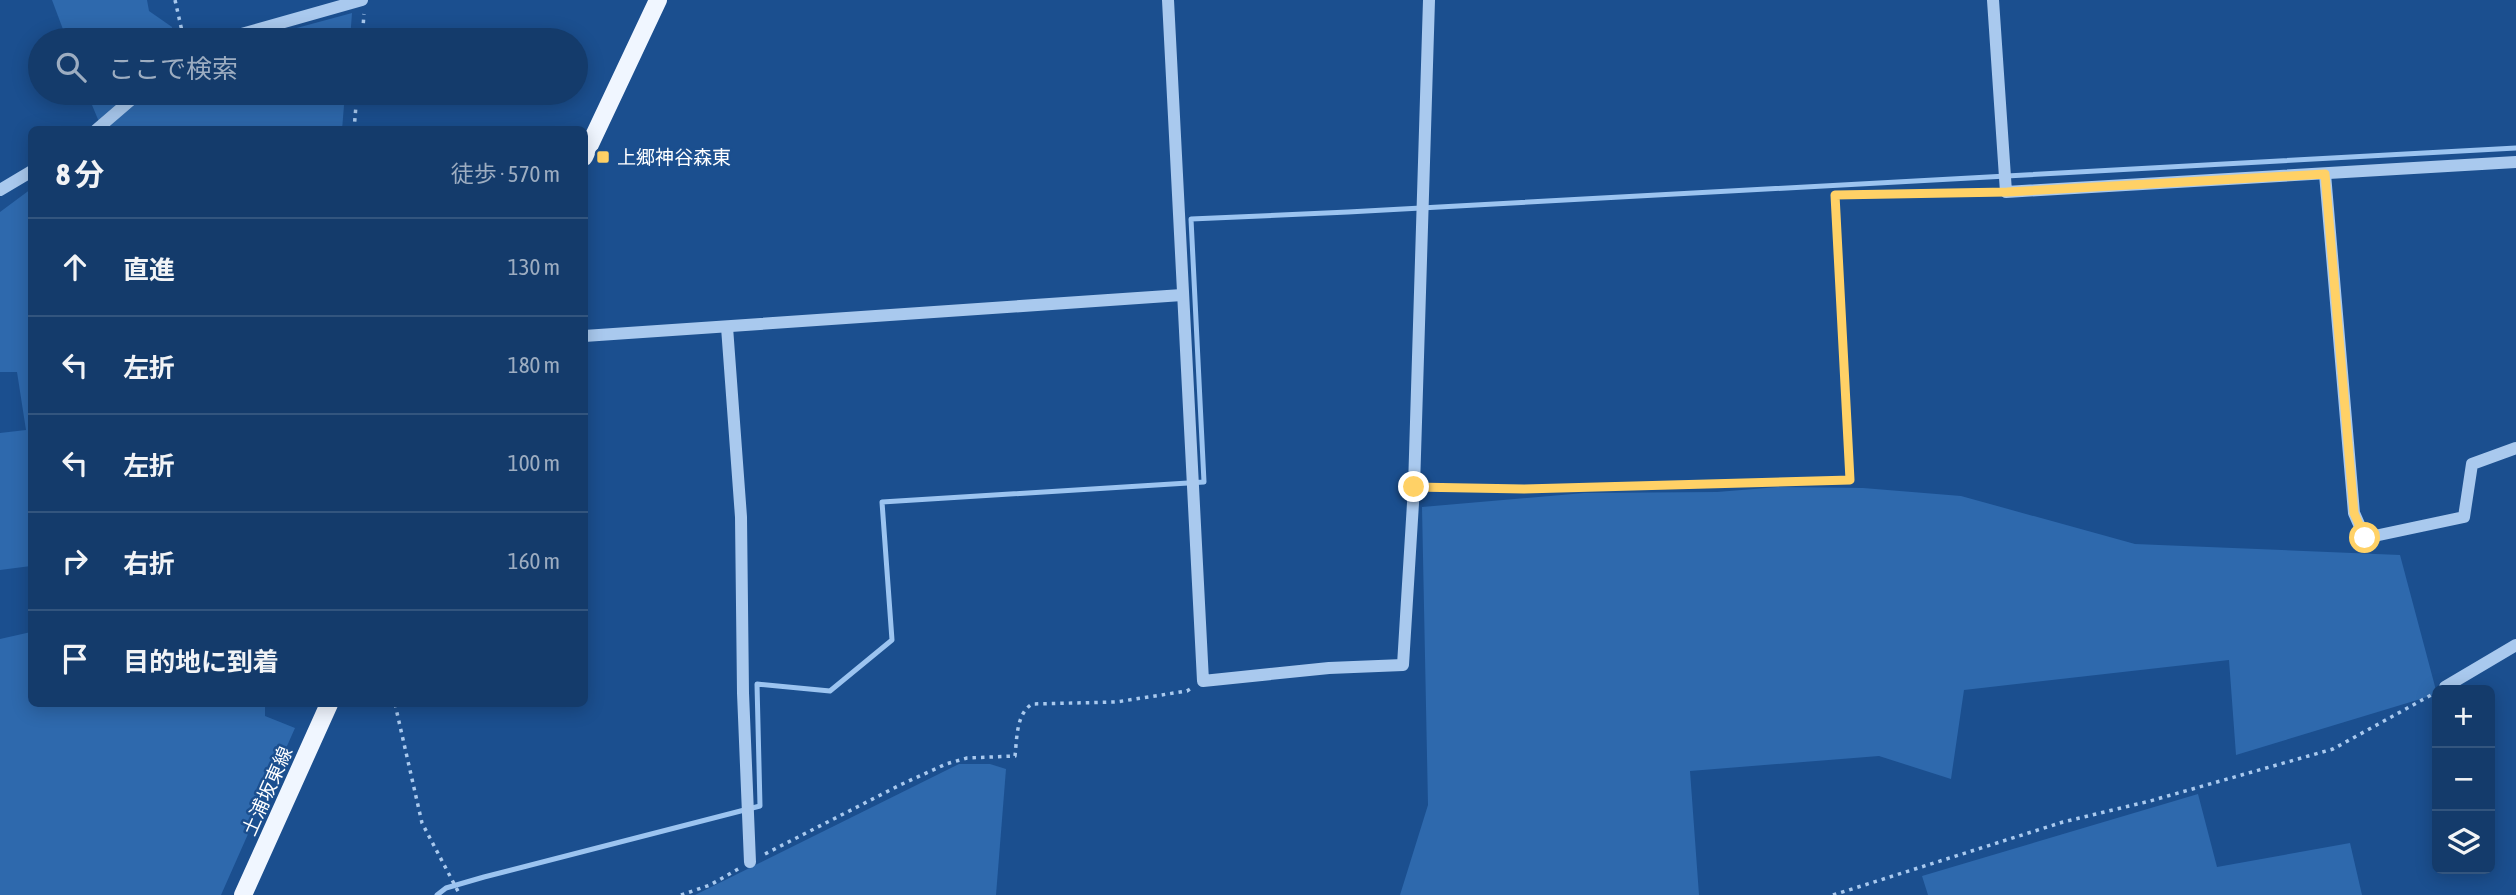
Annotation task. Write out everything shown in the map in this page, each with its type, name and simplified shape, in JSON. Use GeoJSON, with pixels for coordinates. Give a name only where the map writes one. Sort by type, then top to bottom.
{"type":"FeatureCollection","features":[{"type":"Feature","properties":{"kind":"main road"},"geometry":{"type":"LineString","coordinates":[[588,149],[658,0]]}},
{"type":"Feature","properties":{"kind":"main road","name":"土浦坂東線"},"geometry":{"type":"LineString","coordinates":[[243,895],[328,707]]}},
{"type":"Feature","properties":{"kind":"street"},"geometry":{"type":"LineString","coordinates":[[1168,0],[1203,681],[1329,668],[1403,664],[1414,487],[1429,0]]}},
{"type":"Feature","properties":{"kind":"street"},"geometry":{"type":"LineString","coordinates":[[1993,0],[2007,192],[2516,162]]}},
{"type":"Feature","properties":{"kind":"street"},"geometry":{"type":"LineString","coordinates":[[272,28],[363,7]]}},
{"type":"Feature","properties":{"kind":"street"},"geometry":{"type":"LineString","coordinates":[[101,126],[125,105]]}},
{"type":"Feature","properties":{"kind":"street"},"geometry":{"type":"LineString","coordinates":[[0,190],[28,173]]}},
{"type":"Feature","properties":{"kind":"street"},"geometry":{"type":"LineString","coordinates":[[2325,174],[2354,513],[2365,538],[2464,517],[2472,464],[2516,448]]}},
{"type":"Feature","properties":{"kind":"street"},"geometry":{"type":"LineString","coordinates":[[588,336],[1182,295]]}},
{"type":"Feature","properties":{"kind":"street"},"geometry":{"type":"LineString","coordinates":[[727,327],[741,517],[743,693],[750,862]]}},
{"type":"Feature","properties":{"kind":"street"},"geometry":{"type":"LineString","coordinates":[[2448,685],[2516,645]]}},
{"type":"Feature","properties":{"kind":"path"},"geometry":{"type":"LineString","coordinates":[[175,0],[181,28]]}},
{"type":"Feature","properties":{"kind":"path"},"geometry":{"type":"LineString","coordinates":[[362,28],[363,7]]}},
{"type":"Feature","properties":{"kind":"path"},"geometry":{"type":"LineString","coordinates":[[355,126],[357,105]]}},
{"type":"Feature","properties":{"kind":"path"},"geometry":{"type":"LineString","coordinates":[[1414,487],[1524,489],[1850,480],[1835,195],[2007,192]]}},
{"type":"Feature","properties":{"kind":"path"},"geometry":{"type":"LineString","coordinates":[[681,895],[710,885],[900,785],[946,764],[967,758],[1015,756],[1021,715],[1025,708],[1032,704],[1116,702],[1187,691],[1203,681]]}},
{"type":"Feature","properties":{"kind":"path"},"geometry":{"type":"LineString","coordinates":[[1833,895],[2063,821],[2150,802],[2333,749],[2432,694]]}},
{"type":"Feature","properties":{"kind":"path"},"geometry":{"type":"LineString","coordinates":[[397,707],[422,823],[460,895]]}},
{"type":"Feature","properties":{"kind":"shaded area"},"geometry":{"type":"Polygon","coordinates":[[[52,0],[147,0],[149,11],[172,27],[172,28],[62,28],[52,0]]]}},
{"type":"Feature","properties":{"kind":"shaded area"},"geometry":{"type":"Polygon","coordinates":[[[352,13],[351,28],[297,28],[352,13]]]}},
{"type":"Feature","properties":{"kind":"shaded area"},"geometry":{"type":"Polygon","coordinates":[[[92,105],[344,105],[342,126],[101,126],[92,105]]]}},
{"type":"Feature","properties":{"kind":"shaded area"},"geometry":{"type":"Polygon","coordinates":[[[28,191],[28,566],[0,570],[0,433],[26,430],[17,372],[0,372],[0,212],[28,191]]]}},
{"type":"Feature","properties":{"kind":"shaded area"},"geometry":{"type":"Polygon","coordinates":[[[1778,487],[1863,488],[1961,496],[2135,544],[2400,555],[2435,685],[2432,685],[2432,696],[2236,755],[2229,660],[1964,690],[1951,779],[1879,756],[1690,771],[1699,895],[1400,895],[1428,805],[1422,507],[1584,493],[1717,492],[1778,487]]]}},
{"type":"Feature","properties":{"kind":"shaded area"},"geometry":{"type":"Polygon","coordinates":[[[28,633],[28,707],[265,707],[265,716],[295,728],[221,895],[0,895],[0,639],[28,633]]]}},
{"type":"Feature","properties":{"kind":"shaded area"},"geometry":{"type":"Polygon","coordinates":[[[959,764],[990,764],[1006,769],[996,895],[695,895],[959,764]]]}},
{"type":"Feature","properties":{"kind":"shaded area"},"geometry":{"type":"Polygon","coordinates":[[[2198,794],[2217,867],[2350,843],[2362,895],[1928,895],[1922,876],[2198,794]]]}},
{"type":"Feature","properties":{"kind":"waterway"},"geometry":{"type":"LineString","coordinates":[[437,895],[446,888],[484,877],[760,806],[757,684],[830,691],[892,640],[882,502],[1204,482],[1191,219],[2516,148]]}},
{"type":"Feature","properties":{"kind":"place","name":"上郷神谷森東"},"geometry":{"type":"Point","coordinates":[603,157]}},
{"type":"Feature","properties":{"kind":"route"},"geometry":{"type":"LineString","coordinates":[[1414,487],[1524,489],[1850,480],[1835,195],[2007,192],[2325,174],[2354,513],[2365,538]]}}]}
